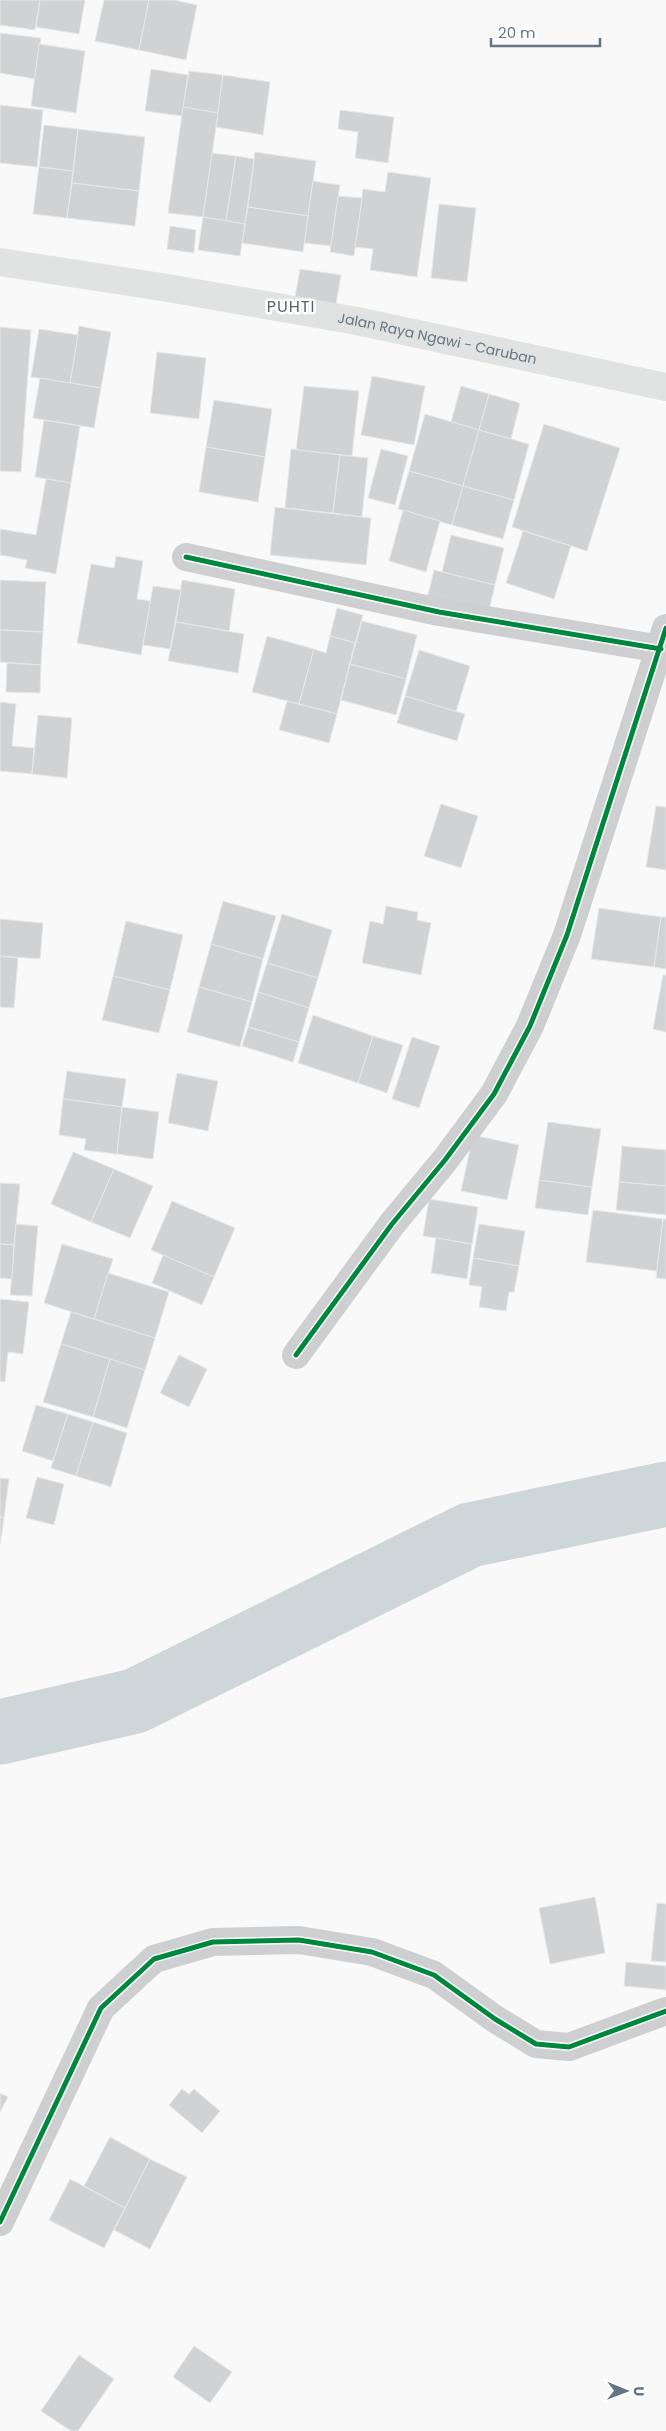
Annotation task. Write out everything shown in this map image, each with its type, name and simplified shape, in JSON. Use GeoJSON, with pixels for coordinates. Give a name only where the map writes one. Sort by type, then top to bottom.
{"type":"FeatureCollection","features":[{"type":"Feature","properties":{"kind":"highway","name":"Jalan Raya Ngawi - Caruban"},"geometry":{"type":"LineString","coordinates":[[0,262],[168,288],[357,321],[666,387]]}},
{"type":"Feature","properties":{"kind":"street"},"geometry":{"type":"LineString","coordinates":[[186,557],[439,612],[664,638],[567,936],[530,1026],[494,1094],[446,1160],[392,1224],[296,1355]]}},
{"type":"Feature","properties":{"kind":"street"},"geometry":{"type":"LineString","coordinates":[[0,2222],[101,2008],[154,1959],[213,1942],[299,1940],[372,1952],[434,1975],[494,2019],[536,2044],[569,2047],[666,2011]]}},
{"type":"Feature","properties":{"kind":"building"},"geometry":{"type":"Polygon","coordinates":[[[0,0],[40,0],[35,30],[0,25],[0,0]]]}},
{"type":"Feature","properties":{"kind":"building"},"geometry":{"type":"Polygon","coordinates":[[[40,0],[85,0],[79,34],[36,27],[40,0]]]}},
{"type":"Feature","properties":{"kind":"building"},"geometry":{"type":"Polygon","coordinates":[[[104,0],[149,0],[139,50],[95,41],[104,0]]]}},
{"type":"Feature","properties":{"kind":"building"},"geometry":{"type":"Polygon","coordinates":[[[149,0],[174,0],[197,5],[186,60],[139,50],[149,0]]]}},
{"type":"Feature","properties":{"kind":"building"},"geometry":{"type":"Polygon","coordinates":[[[0,33],[41,38],[35,79],[0,73],[0,33]]]}},
{"type":"Feature","properties":{"kind":"building"},"geometry":{"type":"Polygon","coordinates":[[[39,44],[85,51],[76,113],[31,106],[39,44]]]}},
{"type":"Feature","properties":{"kind":"building"},"geometry":{"type":"Polygon","coordinates":[[[151,69],[188,75],[182,116],[145,111],[151,69]]]}},
{"type":"Feature","properties":{"kind":"building"},"geometry":{"type":"Polygon","coordinates":[[[189,71],[223,75],[218,113],[183,107],[189,71]]]}},
{"type":"Feature","properties":{"kind":"building"},"geometry":{"type":"Polygon","coordinates":[[[223,75],[270,82],[263,135],[216,127],[223,75]]]}},
{"type":"Feature","properties":{"kind":"building"},"geometry":{"type":"Polygon","coordinates":[[[0,105],[43,110],[37,167],[0,163],[0,105]]]}},
{"type":"Feature","properties":{"kind":"building"},"geometry":{"type":"Polygon","coordinates":[[[183,107],[218,113],[203,217],[168,213],[183,107]]]}},
{"type":"Feature","properties":{"kind":"building"},"geometry":{"type":"Polygon","coordinates":[[[340,110],[394,117],[388,163],[355,158],[358,132],[338,129],[340,110]]]}},
{"type":"Feature","properties":{"kind":"building"},"geometry":{"type":"Polygon","coordinates":[[[44,125],[78,129],[73,171],[39,167],[44,125]]]}},
{"type":"Feature","properties":{"kind":"building"},"geometry":{"type":"Polygon","coordinates":[[[78,129],[145,137],[139,191],[72,183],[78,129]]]}},
{"type":"Feature","properties":{"kind":"building"},"geometry":{"type":"Polygon","coordinates":[[[255,152],[316,161],[308,216],[248,207],[255,152]]]}},
{"type":"Feature","properties":{"kind":"building"},"geometry":{"type":"Polygon","coordinates":[[[212,153],[236,156],[226,221],[203,217],[212,153]]]}},
{"type":"Feature","properties":{"kind":"building"},"geometry":{"type":"Polygon","coordinates":[[[236,156],[254,159],[245,224],[226,221],[236,156]]]}},
{"type":"Feature","properties":{"kind":"building"},"geometry":{"type":"Polygon","coordinates":[[[39,167],[73,171],[67,218],[33,214],[39,167]]]}},
{"type":"Feature","properties":{"kind":"building"},"geometry":{"type":"Polygon","coordinates":[[[388,172],[431,178],[417,277],[370,270],[373,249],[355,247],[363,189],[385,192],[388,172]]]}},
{"type":"Feature","properties":{"kind":"building"},"geometry":{"type":"Polygon","coordinates":[[[313,181],[340,185],[331,246],[304,243],[313,181]]]}},
{"type":"Feature","properties":{"kind":"building"},"geometry":{"type":"Polygon","coordinates":[[[72,183],[139,191],[135,226],[67,218],[72,183]]]}},
{"type":"Feature","properties":{"kind":"building"},"geometry":{"type":"Polygon","coordinates":[[[338,196],[362,198],[354,256],[330,252],[338,196]]]}},
{"type":"Feature","properties":{"kind":"building"},"geometry":{"type":"Polygon","coordinates":[[[439,204],[476,208],[467,282],[431,278],[439,204]]]}},
{"type":"Feature","properties":{"kind":"building"},"geometry":{"type":"Polygon","coordinates":[[[248,207],[308,216],[303,252],[242,243],[248,207]]]}},
{"type":"Feature","properties":{"kind":"building"},"geometry":{"type":"Polygon","coordinates":[[[203,217],[245,224],[240,256],[198,250],[203,217]]]}},
{"type":"Feature","properties":{"kind":"building"},"geometry":{"type":"Polygon","coordinates":[[[170,226],[196,230],[194,253],[167,249],[170,226]]]}},
{"type":"Feature","properties":{"kind":"building"},"geometry":{"type":"Polygon","coordinates":[[[300,269],[341,275],[335,310],[294,303],[300,269]]]}},
{"type":"Feature","properties":{"kind":"building"},"geometry":{"type":"Polygon","coordinates":[[[79,326],[111,332],[101,388],[70,383],[79,326]]]}},
{"type":"Feature","properties":{"kind":"building"},"geometry":{"type":"Polygon","coordinates":[[[0,327],[31,330],[21,472],[0,471],[0,327]]]}},
{"type":"Feature","properties":{"kind":"building"},"geometry":{"type":"Polygon","coordinates":[[[39,329],[78,335],[70,383],[31,377],[39,329]]]}},
{"type":"Feature","properties":{"kind":"building"},"geometry":{"type":"Polygon","coordinates":[[[157,352],[206,358],[199,419],[150,413],[157,352]]]}},
{"type":"Feature","properties":{"kind":"building"},"geometry":{"type":"Polygon","coordinates":[[[372,376],[425,386],[414,445],[361,435],[372,376]]]}},
{"type":"Feature","properties":{"kind":"building"},"geometry":{"type":"Polygon","coordinates":[[[40,378],[101,388],[94,428],[33,418],[40,378]]]}},
{"type":"Feature","properties":{"kind":"building"},"geometry":{"type":"Polygon","coordinates":[[[304,386],[359,391],[352,456],[296,450],[304,386]]]}},
{"type":"Feature","properties":{"kind":"building"},"geometry":{"type":"Polygon","coordinates":[[[461,386],[489,394],[479,430],[451,422],[461,386]]]}},
{"type":"Feature","properties":{"kind":"building"},"geometry":{"type":"Polygon","coordinates":[[[489,394],[520,403],[511,439],[479,430],[489,394]]]}},
{"type":"Feature","properties":{"kind":"building"},"geometry":{"type":"Polygon","coordinates":[[[214,400],[272,409],[265,457],[206,447],[214,400]]]}},
{"type":"Feature","properties":{"kind":"building"},"geometry":{"type":"Polygon","coordinates":[[[425,414],[479,430],[463,486],[409,471],[425,414]]]}},
{"type":"Feature","properties":{"kind":"building"},"geometry":{"type":"Polygon","coordinates":[[[44,420],[80,426],[71,483],[35,477],[44,420]]]}},
{"type":"Feature","properties":{"kind":"building"},"geometry":{"type":"Polygon","coordinates":[[[544,424],[620,448],[587,551],[512,527],[544,424]]]}},
{"type":"Feature","properties":{"kind":"building"},"geometry":{"type":"Polygon","coordinates":[[[479,430],[529,444],[514,500],[463,486],[479,430]]]}},
{"type":"Feature","properties":{"kind":"building"},"geometry":{"type":"Polygon","coordinates":[[[206,447],[265,457],[258,502],[199,492],[206,447]]]}},
{"type":"Feature","properties":{"kind":"building"},"geometry":{"type":"Polygon","coordinates":[[[291,449],[340,455],[333,513],[285,508],[291,449]]]}},
{"type":"Feature","properties":{"kind":"building"},"geometry":{"type":"Polygon","coordinates":[[[381,449],[408,456],[395,505],[368,498],[381,449]]]}},
{"type":"Feature","properties":{"kind":"building"},"geometry":{"type":"Polygon","coordinates":[[[340,455],[368,458],[362,517],[333,513],[340,455]]]}},
{"type":"Feature","properties":{"kind":"building"},"geometry":{"type":"Polygon","coordinates":[[[409,471],[463,486],[452,525],[398,509],[409,471]]]}},
{"type":"Feature","properties":{"kind":"building"},"geometry":{"type":"Polygon","coordinates":[[[46,479],[71,483],[56,574],[25,568],[27,560],[0,555],[0,529],[36,535],[46,479]]]}},
{"type":"Feature","properties":{"kind":"building"},"geometry":{"type":"Polygon","coordinates":[[[463,486],[514,500],[503,539],[452,525],[463,486]]]}},
{"type":"Feature","properties":{"kind":"building"},"geometry":{"type":"Polygon","coordinates":[[[275,507],[371,518],[366,565],[270,555],[275,507]]]}},
{"type":"Feature","properties":{"kind":"building"},"geometry":{"type":"Polygon","coordinates":[[[403,510],[440,521],[426,572],[389,561],[403,510]]]}},
{"type":"Feature","properties":{"kind":"building"},"geometry":{"type":"Polygon","coordinates":[[[523,531],[571,546],[554,599],[506,583],[523,531]]]}},
{"type":"Feature","properties":{"kind":"building"},"geometry":{"type":"Polygon","coordinates":[[[451,535],[504,548],[495,585],[442,572],[451,535]]]}},
{"type":"Feature","properties":{"kind":"building"},"geometry":{"type":"Polygon","coordinates":[[[116,556],[143,561],[137,599],[151,601],[141,655],[77,643],[91,564],[114,568],[116,556]]]}},
{"type":"Feature","properties":{"kind":"building"},"geometry":{"type":"Polygon","coordinates":[[[434,570],[495,585],[488,614],[427,599],[434,570]]]}},
{"type":"Feature","properties":{"kind":"building"},"geometry":{"type":"Polygon","coordinates":[[[0,580],[46,582],[43,632],[0,630],[0,580]]]}},
{"type":"Feature","properties":{"kind":"building"},"geometry":{"type":"Polygon","coordinates":[[[182,580],[235,589],[229,631],[176,622],[182,580]]]}},
{"type":"Feature","properties":{"kind":"building"},"geometry":{"type":"Polygon","coordinates":[[[153,586],[181,590],[170,649],[143,645],[153,586]]]}},
{"type":"Feature","properties":{"kind":"building"},"geometry":{"type":"Polygon","coordinates":[[[337,608],[363,615],[355,643],[330,636],[337,608]]]}},
{"type":"Feature","properties":{"kind":"building"},"geometry":{"type":"Polygon","coordinates":[[[362,621],[417,635],[406,679],[350,664],[362,621]]]}},
{"type":"Feature","properties":{"kind":"building"},"geometry":{"type":"Polygon","coordinates":[[[176,622],[244,634],[238,673],[168,661],[176,622]]]}},
{"type":"Feature","properties":{"kind":"building"},"geometry":{"type":"Polygon","coordinates":[[[0,630],[43,632],[41,665],[0,662],[0,630]]]}},
{"type":"Feature","properties":{"kind":"building"},"geometry":{"type":"Polygon","coordinates":[[[267,636],[314,649],[299,704],[252,692],[267,636]]]}},
{"type":"Feature","properties":{"kind":"building"},"geometry":{"type":"Polygon","coordinates":[[[330,636],[355,643],[337,714],[299,704],[314,649],[326,653],[330,636]]]}},
{"type":"Feature","properties":{"kind":"building"},"geometry":{"type":"Polygon","coordinates":[[[419,650],[470,666],[456,712],[405,696],[419,650]]]}},
{"type":"Feature","properties":{"kind":"building"},"geometry":{"type":"Polygon","coordinates":[[[7,663],[41,665],[40,693],[6,692],[7,663]]]}},
{"type":"Feature","properties":{"kind":"building"},"geometry":{"type":"Polygon","coordinates":[[[350,664],[406,679],[396,715],[341,700],[350,664]]]}},
{"type":"Feature","properties":{"kind":"building"},"geometry":{"type":"Polygon","coordinates":[[[405,696],[465,714],[457,741],[397,723],[405,696]]]}},
{"type":"Feature","properties":{"kind":"building"},"geometry":{"type":"Polygon","coordinates":[[[287,701],[337,714],[329,743],[279,730],[287,701]]]}},
{"type":"Feature","properties":{"kind":"building"},"geometry":{"type":"Polygon","coordinates":[[[0,702],[16,704],[12,746],[34,748],[32,774],[0,771],[0,702]]]}},
{"type":"Feature","properties":{"kind":"building"},"geometry":{"type":"Polygon","coordinates":[[[38,715],[72,718],[67,778],[32,774],[38,715]]]}},
{"type":"Feature","properties":{"kind":"building"},"geometry":{"type":"Polygon","coordinates":[[[441,804],[478,816],[461,868],[424,856],[441,804]]]}},
{"type":"Feature","properties":{"kind":"building"},"geometry":{"type":"Polygon","coordinates":[[[656,806],[666,807],[666,870],[646,867],[656,806]]]}},
{"type":"Feature","properties":{"kind":"building"},"geometry":{"type":"Polygon","coordinates":[[[223,901],[276,916],[263,959],[211,944],[223,901]]]}},
{"type":"Feature","properties":{"kind":"building"},"geometry":{"type":"Polygon","coordinates":[[[386,906],[418,912],[417,920],[431,923],[421,975],[362,963],[370,921],[383,924],[386,906]]]}},
{"type":"Feature","properties":{"kind":"building"},"geometry":{"type":"Polygon","coordinates":[[[599,908],[661,917],[654,967],[591,959],[599,908]]]}},
{"type":"Feature","properties":{"kind":"building"},"geometry":{"type":"Polygon","coordinates":[[[282,914],[332,930],[318,978],[267,963],[282,914]]]}},
{"type":"Feature","properties":{"kind":"building"},"geometry":{"type":"Polygon","coordinates":[[[661,917],[666,917],[666,969],[654,967],[661,917]]]}},
{"type":"Feature","properties":{"kind":"building"},"geometry":{"type":"Polygon","coordinates":[[[0,919],[43,923],[40,959],[0,956],[0,919]]]}},
{"type":"Feature","properties":{"kind":"building"},"geometry":{"type":"Polygon","coordinates":[[[126,921],[183,935],[170,990],[113,976],[126,921]]]}},
{"type":"Feature","properties":{"kind":"building"},"geometry":{"type":"Polygon","coordinates":[[[211,944],[263,959],[252,1002],[199,987],[211,944]]]}},
{"type":"Feature","properties":{"kind":"building"},"geometry":{"type":"Polygon","coordinates":[[[0,956],[18,958],[14,1008],[0,1007],[0,956]]]}},
{"type":"Feature","properties":{"kind":"building"},"geometry":{"type":"Polygon","coordinates":[[[267,963],[318,978],[309,1008],[258,992],[267,963]]]}},
{"type":"Feature","properties":{"kind":"building"},"geometry":{"type":"Polygon","coordinates":[[[663,975],[666,975],[666,1032],[653,1029],[663,975]]]}},
{"type":"Feature","properties":{"kind":"building"},"geometry":{"type":"Polygon","coordinates":[[[113,976],[170,990],[159,1033],[102,1020],[113,976]]]}},
{"type":"Feature","properties":{"kind":"building"},"geometry":{"type":"Polygon","coordinates":[[[199,987],[252,1002],[240,1047],[187,1032],[199,987]]]}},
{"type":"Feature","properties":{"kind":"building"},"geometry":{"type":"Polygon","coordinates":[[[258,992],[309,1008],[299,1042],[248,1027],[258,992]]]}},
{"type":"Feature","properties":{"kind":"building"},"geometry":{"type":"Polygon","coordinates":[[[313,1015],[373,1036],[358,1083],[298,1063],[313,1015]]]}},
{"type":"Feature","properties":{"kind":"building"},"geometry":{"type":"Polygon","coordinates":[[[248,1027],[299,1042],[293,1062],[242,1046],[248,1027]]]}},
{"type":"Feature","properties":{"kind":"building"},"geometry":{"type":"Polygon","coordinates":[[[373,1036],[403,1045],[387,1093],[358,1083],[373,1036]]]}},
{"type":"Feature","properties":{"kind":"building"},"geometry":{"type":"Polygon","coordinates":[[[412,1037],[440,1046],[419,1108],[392,1099],[412,1037]]]}},
{"type":"Feature","properties":{"kind":"building"},"geometry":{"type":"Polygon","coordinates":[[[67,1071],[126,1079],[122,1107],[63,1099],[67,1071]]]}},
{"type":"Feature","properties":{"kind":"building"},"geometry":{"type":"Polygon","coordinates":[[[177,1073],[218,1081],[208,1131],[168,1123],[177,1073]]]}},
{"type":"Feature","properties":{"kind":"building"},"geometry":{"type":"Polygon","coordinates":[[[63,1099],[122,1107],[117,1154],[84,1150],[86,1139],[59,1135],[63,1099]]]}},
{"type":"Feature","properties":{"kind":"building"},"geometry":{"type":"Polygon","coordinates":[[[122,1107],[159,1112],[153,1159],[117,1154],[122,1107]]]}},
{"type":"Feature","properties":{"kind":"building"},"geometry":{"type":"Polygon","coordinates":[[[548,1122],[601,1129],[592,1187],[539,1180],[548,1122]]]}},
{"type":"Feature","properties":{"kind":"building"},"geometry":{"type":"Polygon","coordinates":[[[473,1135],[519,1145],[507,1200],[461,1191],[473,1135]]]}},
{"type":"Feature","properties":{"kind":"building"},"geometry":{"type":"Polygon","coordinates":[[[622,1146],[666,1150],[666,1186],[619,1182],[622,1146]]]}},
{"type":"Feature","properties":{"kind":"building"},"geometry":{"type":"Polygon","coordinates":[[[73,1152],[114,1169],[91,1222],[51,1204],[73,1152]]]}},
{"type":"Feature","properties":{"kind":"building"},"geometry":{"type":"Polygon","coordinates":[[[114,1169],[153,1186],[130,1238],[91,1222],[114,1169]]]}},
{"type":"Feature","properties":{"kind":"building"},"geometry":{"type":"Polygon","coordinates":[[[539,1180],[592,1187],[588,1215],[535,1208],[539,1180]]]}},
{"type":"Feature","properties":{"kind":"building"},"geometry":{"type":"Polygon","coordinates":[[[619,1182],[666,1186],[666,1215],[616,1210],[619,1182]]]}},
{"type":"Feature","properties":{"kind":"building"},"geometry":{"type":"Polygon","coordinates":[[[0,1183],[20,1184],[14,1245],[0,1244],[0,1183]]]}},
{"type":"Feature","properties":{"kind":"building"},"geometry":{"type":"Polygon","coordinates":[[[429,1199],[478,1207],[472,1244],[423,1236],[429,1199]]]}},
{"type":"Feature","properties":{"kind":"building"},"geometry":{"type":"Polygon","coordinates":[[[172,1201],[235,1228],[214,1277],[151,1250],[172,1201]]]}},
{"type":"Feature","properties":{"kind":"building"},"geometry":{"type":"Polygon","coordinates":[[[593,1210],[663,1219],[657,1271],[586,1262],[593,1210]]]}},
{"type":"Feature","properties":{"kind":"building"},"geometry":{"type":"Polygon","coordinates":[[[663,1219],[666,1219],[666,1279],[656,1278],[663,1219]]]}},
{"type":"Feature","properties":{"kind":"building"},"geometry":{"type":"Polygon","coordinates":[[[16,1224],[38,1226],[32,1296],[10,1295],[16,1224]]]}},
{"type":"Feature","properties":{"kind":"building"},"geometry":{"type":"Polygon","coordinates":[[[479,1224],[525,1231],[519,1266],[473,1258],[479,1224]]]}},
{"type":"Feature","properties":{"kind":"building"},"geometry":{"type":"Polygon","coordinates":[[[436,1238],[472,1244],[467,1279],[431,1273],[436,1238]]]}},
{"type":"Feature","properties":{"kind":"building"},"geometry":{"type":"Polygon","coordinates":[[[0,1244],[14,1245],[12,1279],[0,1278],[0,1244]]]}},
{"type":"Feature","properties":{"kind":"building"},"geometry":{"type":"Polygon","coordinates":[[[62,1244],[113,1259],[94,1319],[44,1303],[62,1244]]]}},
{"type":"Feature","properties":{"kind":"building"},"geometry":{"type":"Polygon","coordinates":[[[163,1255],[214,1277],[202,1305],[152,1283],[163,1255]]]}},
{"type":"Feature","properties":{"kind":"building"},"geometry":{"type":"Polygon","coordinates":[[[473,1258],[519,1266],[514,1292],[509,1292],[506,1311],[479,1307],[482,1287],[469,1285],[473,1258]]]}},
{"type":"Feature","properties":{"kind":"building"},"geometry":{"type":"Polygon","coordinates":[[[108,1273],[169,1292],[155,1338],[94,1319],[108,1273]]]}},
{"type":"Feature","properties":{"kind":"building"},"geometry":{"type":"Polygon","coordinates":[[[0,1299],[29,1302],[23,1354],[8,1352],[5,1382],[0,1381],[0,1299]]]}},
{"type":"Feature","properties":{"kind":"building"},"geometry":{"type":"Polygon","coordinates":[[[71,1312],[155,1338],[145,1370],[61,1344],[71,1312]]]}},
{"type":"Feature","properties":{"kind":"building"},"geometry":{"type":"Polygon","coordinates":[[[61,1344],[110,1359],[93,1417],[43,1402],[61,1344]]]}},
{"type":"Feature","properties":{"kind":"building"},"geometry":{"type":"Polygon","coordinates":[[[179,1355],[207,1369],[189,1407],[160,1393],[179,1355]]]}},
{"type":"Feature","properties":{"kind":"building"},"geometry":{"type":"Polygon","coordinates":[[[110,1359],[145,1370],[127,1428],[93,1417],[110,1359]]]}},
{"type":"Feature","properties":{"kind":"building"},"geometry":{"type":"Polygon","coordinates":[[[36,1405],[68,1414],[53,1461],[22,1451],[36,1405]]]}},
{"type":"Feature","properties":{"kind":"building"},"geometry":{"type":"Polygon","coordinates":[[[68,1414],[93,1422],[76,1476],[51,1468],[68,1414]]]}},
{"type":"Feature","properties":{"kind":"building"},"geometry":{"type":"Polygon","coordinates":[[[93,1422],[127,1433],[111,1487],[76,1476],[93,1422]]]}},
{"type":"Feature","properties":{"kind":"building"},"geometry":{"type":"Polygon","coordinates":[[[37,1477],[64,1484],[54,1525],[26,1518],[37,1477]]]}},
{"type":"Feature","properties":{"kind":"building"},"geometry":{"type":"Polygon","coordinates":[[[0,1478],[9,1479],[4,1518],[0,1517],[0,1478]]]}},
{"type":"Feature","properties":{"kind":"building"},"geometry":{"type":"Polygon","coordinates":[[[0,1517],[4,1518],[0,1545],[0,1517]]]}},
{"type":"Feature","properties":{"kind":"building"},"geometry":{"type":"Polygon","coordinates":[[[595,1897],[605,1953],[550,1964],[539,1908],[595,1897]]]}},
{"type":"Feature","properties":{"kind":"building"},"geometry":{"type":"Polygon","coordinates":[[[657,1903],[666,1904],[666,1962],[651,1961],[657,1903]]]}},
{"type":"Feature","properties":{"kind":"building"},"geometry":{"type":"Polygon","coordinates":[[[626,1962],[666,1966],[666,1990],[624,1986],[626,1962]]]}},
{"type":"Feature","properties":{"kind":"building"},"geometry":{"type":"Polygon","coordinates":[[[182,2089],[189,2094],[194,2089],[220,2111],[202,2133],[169,2105],[182,2089]]]}},
{"type":"Feature","properties":{"kind":"building"},"geometry":{"type":"Polygon","coordinates":[[[0,2093],[8,2097],[0,2112],[0,2093]]]}},
{"type":"Feature","properties":{"kind":"building"},"geometry":{"type":"Polygon","coordinates":[[[110,2137],[150,2159],[125,2208],[84,2186],[110,2137]]]}},
{"type":"Feature","properties":{"kind":"building"},"geometry":{"type":"Polygon","coordinates":[[[150,2159],[187,2177],[150,2249],[114,2230],[150,2159]]]}},
{"type":"Feature","properties":{"kind":"building"},"geometry":{"type":"Polygon","coordinates":[[[70,2179],[125,2208],[104,2248],[49,2220],[70,2179]]]}},
{"type":"Feature","properties":{"kind":"building"},"geometry":{"type":"Polygon","coordinates":[[[194,2346],[232,2372],[210,2403],[173,2377],[194,2346]]]}},
{"type":"Feature","properties":{"kind":"building"},"geometry":{"type":"Polygon","coordinates":[[[79,2355],[114,2379],[78,2431],[71,2431],[41,2411],[79,2355]]]}},
{"type":"Feature","properties":{"kind":"waterway"},"geometry":{"type":"LineString","coordinates":[[0,1732],[135,1701],[470,1535],[666,1494]]}},
{"type":"Feature","properties":{"kind":"cycle path"},"geometry":{"type":"LineString","coordinates":[[186,557],[439,612],[661,649]]}},
{"type":"Feature","properties":{"kind":"cycle path"},"geometry":{"type":"LineString","coordinates":[[296,1355],[392,1224],[445,1160],[494,1094],[530,1026],[567,935],[666,628]]}},
{"type":"Feature","properties":{"kind":"cycle path"},"geometry":{"type":"LineString","coordinates":[[0,2222],[101,2008],[154,1959],[213,1942],[299,1940],[372,1952],[434,1975],[495,2019],[536,2044],[569,2047],[666,2011]]}},
{"type":"Feature","properties":{"kind":"district","name":"PUHTI"},"geometry":{"type":"Point","coordinates":[291,306]}}]}
